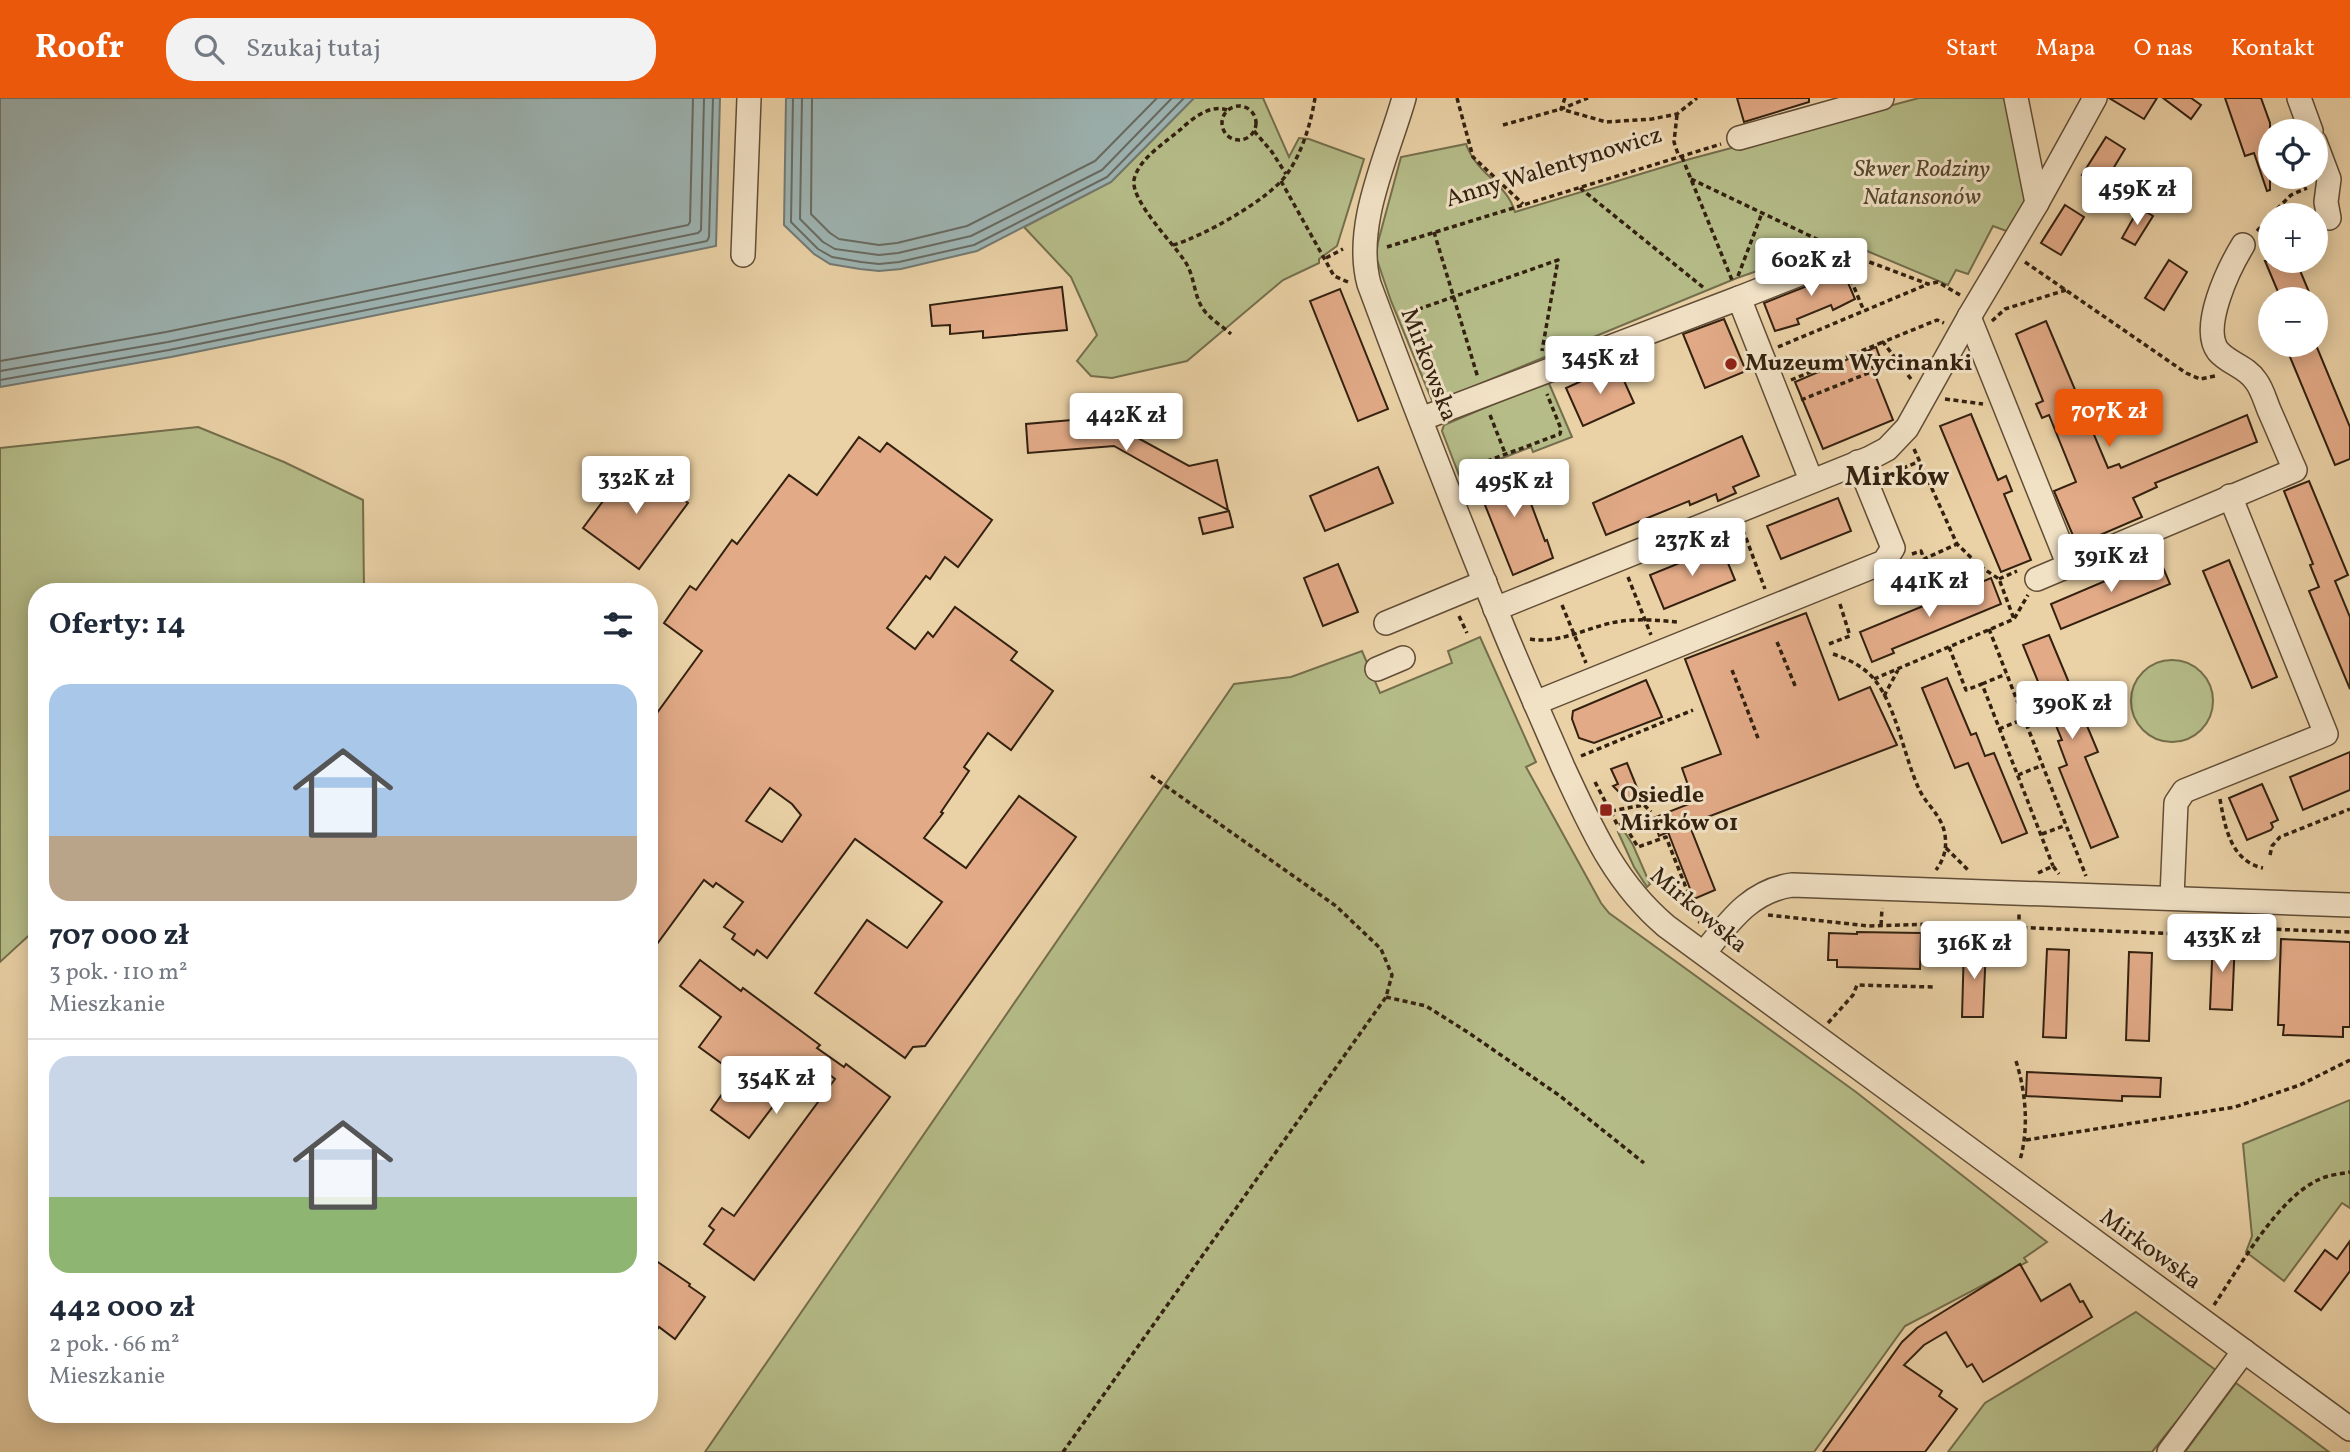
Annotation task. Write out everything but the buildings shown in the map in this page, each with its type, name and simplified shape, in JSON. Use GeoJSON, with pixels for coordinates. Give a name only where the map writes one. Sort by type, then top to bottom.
{"type":"FeatureCollection","features":[{"type":"Feature","properties":{"kind":"street"},"geometry":{"type":"LineString","coordinates":[[743,255],[749,98]]}},
{"type":"Feature","properties":{"kind":"street","name":"Mirkowska"},"geometry":{"type":"LineString","coordinates":[[1404,98],[1368,214],[1364,236],[1353,253],[1369,284],[1535,703],[1576,794],[1614,868],[1651,913],[2350,1429]]}},
{"type":"Feature","properties":{"kind":"street"},"geometry":{"type":"LineString","coordinates":[[1739,138],[1882,98]]}},
{"type":"Feature","properties":{"kind":"street"},"geometry":{"type":"LineString","coordinates":[[2016,98],[2037,203]]}},
{"type":"Feature","properties":{"kind":"street"},"geometry":{"type":"LineString","coordinates":[[1496,609],[1886,449],[1907,428],[2095,98]]}},
{"type":"Feature","properties":{"kind":"street"},"geometry":{"type":"LineString","coordinates":[[2299,98],[2307,119]]}},
{"type":"Feature","properties":{"kind":"street"},"geometry":{"type":"LineString","coordinates":[[2329,179],[2326,202],[2329,218]]}},
{"type":"Feature","properties":{"kind":"street"},"geometry":{"type":"LineString","coordinates":[[2037,579],[2295,470],[2258,383],[2248,370],[2227,359],[2212,341],[2211,326],[2230,266],[2243,245]]}},
{"type":"Feature","properties":{"kind":"street"},"geometry":{"type":"LineString","coordinates":[[1421,419],[1805,272]]}},
{"type":"Feature","properties":{"kind":"street"},"geometry":{"type":"LineString","coordinates":[[1731,301],[1811,480]]}},
{"type":"Feature","properties":{"kind":"street"},"geometry":{"type":"LineString","coordinates":[[1969,321],[2006,406],[2069,566]]}},
{"type":"Feature","properties":{"kind":"street"},"geometry":{"type":"LineString","coordinates":[[1535,703],[1887,560],[1893,548],[1858,462]]}},
{"type":"Feature","properties":{"kind":"street"},"geometry":{"type":"LineString","coordinates":[[2172,897],[2176,803],[2184,791],[2326,734],[2230,496]]}},
{"type":"Feature","properties":{"kind":"street"},"geometry":{"type":"LineString","coordinates":[[1387,623],[1485,582]]}},
{"type":"Feature","properties":{"kind":"street"},"geometry":{"type":"LineString","coordinates":[[1377,668],[1403,658]]}},
{"type":"Feature","properties":{"kind":"street"},"geometry":{"type":"LineString","coordinates":[[1704,953],[1751,900],[1772,890],[1792,885],[2350,905]]}},
{"type":"Feature","properties":{"kind":"street"},"geometry":{"type":"LineString","coordinates":[[2169,1452],[2244,1352]]}},
{"type":"Feature","properties":{"kind":"path"},"geometry":{"type":"LineString","coordinates":[[1173,245],[1208,231],[1253,203],[1287,175],[1304,140],[1315,98]]}},
{"type":"Feature","properties":{"kind":"path"},"geometry":{"type":"LineString","coordinates":[[1457,98],[1473,157],[1523,204]]}},
{"type":"Feature","properties":{"kind":"path"},"geometry":{"type":"LineString","coordinates":[[1561,109],[1565,98]]}},
{"type":"Feature","properties":{"kind":"path"},"geometry":{"type":"LineString","coordinates":[[1503,125],[1561,109],[1588,98]]}},
{"type":"Feature","properties":{"kind":"path"},"geometry":{"type":"LineString","coordinates":[[1561,109],[1606,122],[1652,119],[1677,114],[1697,98]]}},
{"type":"Feature","properties":{"kind":"path"},"geometry":{"type":"LineString","coordinates":[[1227,110],[1221,121],[1223,130],[1232,139],[1247,138],[1254,131],[1256,119],[1251,110],[1239,106],[1227,110],[1216,108],[1193,119],[1149,157],[1137,172],[1134,184],[1137,196],[1191,271],[1201,305],[1208,315],[1231,334]]}},
{"type":"Feature","properties":{"kind":"path"},"geometry":{"type":"LineString","coordinates":[[1677,114],[1674,142],[1734,286],[1762,213]]}},
{"type":"Feature","properties":{"kind":"path"},"geometry":{"type":"LineString","coordinates":[[1254,131],[1287,175]]}},
{"type":"Feature","properties":{"kind":"path","name":"Anny Walentynowicz"},"geometry":{"type":"LineString","coordinates":[[1325,259],[1434,232],[1739,138]]}},
{"type":"Feature","properties":{"kind":"path"},"geometry":{"type":"LineString","coordinates":[[1691,179],[1848,254],[1928,284]]}},
{"type":"Feature","properties":{"kind":"path"},"geometry":{"type":"LineString","coordinates":[[2283,203],[2291,195],[2329,179]]}},
{"type":"Feature","properties":{"kind":"path"},"geometry":{"type":"LineString","coordinates":[[1281,181],[1334,276],[1350,283]]}},
{"type":"Feature","properties":{"kind":"path"},"geometry":{"type":"LineString","coordinates":[[1580,188],[1731,301]]}},
{"type":"Feature","properties":{"kind":"path"},"geometry":{"type":"LineString","coordinates":[[1434,232],[1484,395],[1506,454]]}},
{"type":"Feature","properties":{"kind":"path"},"geometry":{"type":"LineString","coordinates":[[2008,251],[2186,373],[2200,379],[2248,370]]}},
{"type":"Feature","properties":{"kind":"path"},"geometry":{"type":"LineString","coordinates":[[1805,272],[1848,254]]}},
{"type":"Feature","properties":{"kind":"path"},"geometry":{"type":"LineString","coordinates":[[1841,256],[1864,311]]}},
{"type":"Feature","properties":{"kind":"path"},"geometry":{"type":"LineString","coordinates":[[1393,318],[1558,260],[1538,373],[1561,429],[1560,434],[1455,473]]}},
{"type":"Feature","properties":{"kind":"path"},"geometry":{"type":"LineString","coordinates":[[1768,346],[1776,348],[1938,282],[1969,321]]}},
{"type":"Feature","properties":{"kind":"path"},"geometry":{"type":"LineString","coordinates":[[1782,383],[1937,320],[1969,321],[2066,290]]}},
{"type":"Feature","properties":{"kind":"path"},"geometry":{"type":"LineString","coordinates":[[1883,342],[1917,386]]}},
{"type":"Feature","properties":{"kind":"path"},"geometry":{"type":"LineString","coordinates":[[1790,404],[1896,362]]}},
{"type":"Feature","properties":{"kind":"path"},"geometry":{"type":"LineString","coordinates":[[1936,398],[2006,406]]}},
{"type":"Feature","properties":{"kind":"path"},"geometry":{"type":"LineString","coordinates":[[1910,440],[1957,544],[1981,567],[1999,579],[2014,618]]}},
{"type":"Feature","properties":{"kind":"path"},"geometry":{"type":"LineString","coordinates":[[1740,521],[1766,591]]}},
{"type":"Feature","properties":{"kind":"path"},"geometry":{"type":"LineString","coordinates":[[1624,567],[1658,653]]}},
{"type":"Feature","properties":{"kind":"path"},"geometry":{"type":"LineString","coordinates":[[1874,679],[2014,618],[2037,579]]}},
{"type":"Feature","properties":{"kind":"path"},"geometry":{"type":"LineString","coordinates":[[1562,603],[1593,679]]}},
{"type":"Feature","properties":{"kind":"path"},"geometry":{"type":"LineString","coordinates":[[1456,608],[1467,633]]}},
{"type":"Feature","properties":{"kind":"path"},"geometry":{"type":"LineString","coordinates":[[1523,638],[1554,640],[1614,622],[1645,619],[1678,622]]}},
{"type":"Feature","properties":{"kind":"path"},"geometry":{"type":"LineString","coordinates":[[1989,629],[2087,878]]}},
{"type":"Feature","properties":{"kind":"path"},"geometry":{"type":"LineString","coordinates":[[1777,642],[1796,688]]}},
{"type":"Feature","properties":{"kind":"path"},"geometry":{"type":"LineString","coordinates":[[1949,647],[1966,690],[2007,673]]}},
{"type":"Feature","properties":{"kind":"path"},"geometry":{"type":"LineString","coordinates":[[1833,654],[1850,660],[1874,679],[1884,695],[1924,800],[1939,816],[1945,833],[1946,848],[1943,860],[1929,877]]}},
{"type":"Feature","properties":{"kind":"path"},"geometry":{"type":"LineString","coordinates":[[1884,695],[1899,669]]}},
{"type":"Feature","properties":{"kind":"path"},"geometry":{"type":"LineString","coordinates":[[1732,670],[1758,738]]}},
{"type":"Feature","properties":{"kind":"path"},"geometry":{"type":"LineString","coordinates":[[1982,684],[2053,866]]}},
{"type":"Feature","properties":{"kind":"path"},"geometry":{"type":"LineString","coordinates":[[1579,757],[1693,710]]}},
{"type":"Feature","properties":{"kind":"path"},"geometry":{"type":"LineString","coordinates":[[1999,729],[2024,719]]}},
{"type":"Feature","properties":{"kind":"path"},"geometry":{"type":"LineString","coordinates":[[1574,748],[1584,764]]}},
{"type":"Feature","properties":{"kind":"path"},"geometry":{"type":"LineString","coordinates":[[2018,775],[2043,765]]}},
{"type":"Feature","properties":{"kind":"path"},"geometry":{"type":"LineString","coordinates":[[1063,1452],[1386,997],[1392,975],[1381,949],[1345,915],[1150,775]]}},
{"type":"Feature","properties":{"kind":"path"},"geometry":{"type":"LineString","coordinates":[[2221,776],[2220,797],[2225,823],[2235,848],[2243,860],[2252,866],[2263,868]]}},
{"type":"Feature","properties":{"kind":"path"},"geometry":{"type":"LineString","coordinates":[[1594,781],[1618,826],[1623,823],[1638,847],[1666,837],[1702,927],[1709,925]]}},
{"type":"Feature","properties":{"kind":"path"},"geometry":{"type":"LineString","coordinates":[[1611,811],[1644,805],[1651,812]]}},
{"type":"Feature","properties":{"kind":"path"},"geometry":{"type":"LineString","coordinates":[[2270,855],[2272,846],[2280,837],[2350,809]]}},
{"type":"Feature","properties":{"kind":"path"},"geometry":{"type":"LineString","coordinates":[[2041,835],[2066,825]]}},
{"type":"Feature","properties":{"kind":"path"},"geometry":{"type":"LineString","coordinates":[[1946,848],[1973,874]]}},
{"type":"Feature","properties":{"kind":"path"},"geometry":{"type":"LineString","coordinates":[[1765,915],[1869,926],[1936,924],[2182,934]]}},
{"type":"Feature","properties":{"kind":"path"},"geometry":{"type":"LineString","coordinates":[[2183,926],[2350,932]]}},
{"type":"Feature","properties":{"kind":"path"},"geometry":{"type":"LineString","coordinates":[[1824,1027],[1853,995],[1857,985],[1933,987]]}},
{"type":"Feature","properties":{"kind":"path"},"geometry":{"type":"LineString","coordinates":[[1386,997],[1426,1006],[1469,1033],[1560,1096],[1644,1163]]}},
{"type":"Feature","properties":{"kind":"path"},"geometry":{"type":"LineString","coordinates":[[2026,1140],[2235,1107],[2300,1085],[2350,1060]]}},
{"type":"Feature","properties":{"kind":"path"},"geometry":{"type":"LineString","coordinates":[[2014,1182],[2026,1140],[2023,1084],[2016,1061]]}},
{"type":"Feature","properties":{"kind":"path"},"geometry":{"type":"LineString","coordinates":[[2202,1321],[2275,1216],[2319,1179],[2350,1172]]}},
{"type":"Feature","properties":{"kind":"green space"},"geometry":{"type":"Polygon","coordinates":[[[1194,98],[1263,98],[1289,157],[1299,138],[1309,139],[1364,159],[1337,246],[1319,259],[1319,263],[1283,280],[1187,361],[1112,378],[1091,376],[1077,361],[1097,335],[1071,277],[1024,227],[1111,182],[1194,98]]]}},
{"type":"Feature","properties":{"kind":"green space","name":"Skwer Rodziny Natansonów"},"geometry":{"type":"Polygon","coordinates":[[[1919,98],[2011,98],[2028,197],[2009,232],[1993,226],[1968,274],[1956,270],[1948,285],[1840,242],[1737,278],[1433,403],[1376,257],[1401,157],[1466,144],[1477,163],[1505,193],[1515,212],[1690,159],[1919,98]]]}},
{"type":"Feature","properties":{"kind":"green space"},"geometry":{"type":"Polygon","coordinates":[[[1548,381],[1572,437],[1533,452],[1531,447],[1459,475],[1442,431],[1444,425],[1548,381]]]}},
{"type":"Feature","properties":{"kind":"green space"},"geometry":{"type":"Polygon","coordinates":[[[198,427],[284,462],[363,500],[364,583],[28,583],[28,936],[0,962],[0,448],[198,427]]]}},
{"type":"Feature","properties":{"kind":"green space"},"geometry":{"type":"Polygon","coordinates":[[[1480,637],[1536,762],[1526,767],[1609,913],[1856,1092],[2047,1242],[2024,1258],[2027,1262],[1905,1326],[1814,1452],[705,1452],[1234,684],[1291,677],[1362,651],[1380,693],[1452,663],[1448,651],[1480,637]]]}},
{"type":"Feature","properties":{"kind":"green space"},"geometry":{"type":"Polygon","coordinates":[[[2172,660],[2188,663],[2201,672],[2210,685],[2213,701],[2210,717],[2201,730],[2188,739],[2172,742],[2156,739],[2143,730],[2134,717],[2131,701],[2134,685],[2143,672],[2156,663],[2172,660]]]}},
{"type":"Feature","properties":{"kind":"green space"},"geometry":{"type":"Polygon","coordinates":[[[1624,831],[1650,884],[1647,887],[1634,867],[1618,832],[1624,831]]]}},
{"type":"Feature","properties":{"kind":"green space"},"geometry":{"type":"Polygon","coordinates":[[[2350,1100],[2350,1208],[2342,1203],[2284,1281],[2246,1252],[2252,1236],[2243,1144],[2350,1100]]]}},
{"type":"Feature","properties":{"kind":"green space"},"geometry":{"type":"Polygon","coordinates":[[[2136,1312],[2217,1371],[2152,1452],[1948,1452],[1985,1403],[2136,1312]]]}},
{"type":"Feature","properties":{"kind":"green space"},"geometry":{"type":"Polygon","coordinates":[[[2236,1383],[2329,1452],[2185,1452],[2236,1383]]]}},
{"type":"Feature","properties":{"kind":"water"},"geometry":{"type":"Polygon","coordinates":[[[0,98],[720,98],[716,246],[171,357],[0,387],[0,98]]]}},
{"type":"Feature","properties":{"kind":"water"},"geometry":{"type":"Polygon","coordinates":[[[786,98],[1194,98],[1111,182],[977,251],[901,269],[879,271],[830,264],[814,254],[784,225],[786,98]]]}},
{"type":"Feature","properties":{"kind":"place","name":"Muzeum Wycinanki"},"geometry":{"type":"Point","coordinates":[1731,364]}},
{"type":"Feature","properties":{"kind":"place","name":"Osiedle Mirków 01"},"geometry":{"type":"Point","coordinates":[1606,810]}},
{"type":"Feature","properties":{"kind":"district","name":"Mirków"},"geometry":{"type":"Point","coordinates":[1897,477]}}]}
